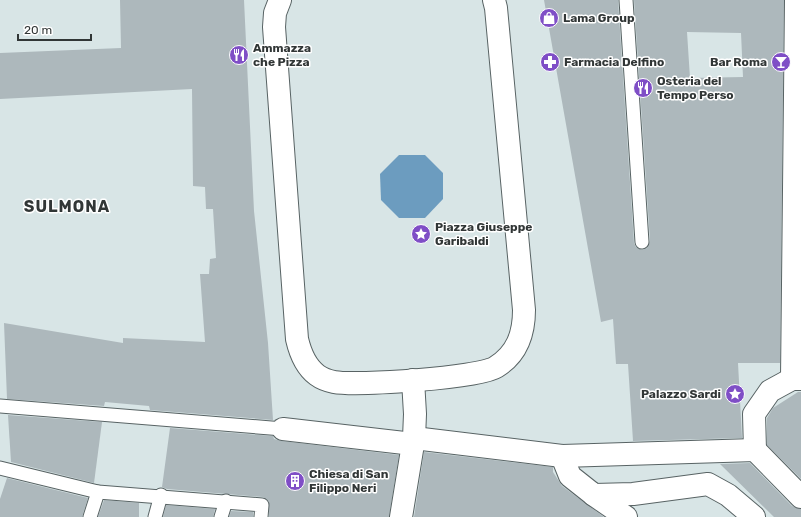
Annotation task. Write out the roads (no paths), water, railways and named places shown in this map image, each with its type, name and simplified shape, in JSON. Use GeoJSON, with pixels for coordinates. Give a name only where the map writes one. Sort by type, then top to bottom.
{"type":"FeatureCollection","features":[{"type":"Feature","properties":{"kind":"street"},"geometry":{"type":"LineString","coordinates":[[280,0],[275,13],[274,27],[297,339],[301,355],[317,375],[333,382],[366,383],[469,375],[495,368],[519,343],[524,326],[496,8],[494,0]]}},
{"type":"Feature","properties":{"kind":"street"},"geometry":{"type":"LineString","coordinates":[[796,0],[798,201],[797,379],[770,391],[754,414],[754,450],[801,497]]}},
{"type":"Feature","properties":{"kind":"street"},"geometry":{"type":"LineString","coordinates":[[401,517],[414,441],[413,380]]}},
{"type":"Feature","properties":{"kind":"street"},"geometry":{"type":"LineString","coordinates":[[283,429],[562,456],[754,450]]}},
{"type":"Feature","properties":{"kind":"street"},"geometry":{"type":"LineString","coordinates":[[562,456],[570,476],[626,517]]}},
{"type":"Feature","properties":{"kind":"street"},"geometry":{"type":"LineString","coordinates":[[594,494],[633,494],[708,484],[728,495],[754,517]]}},
{"type":"Feature","properties":{"kind":"lane"},"geometry":{"type":"LineString","coordinates":[[626,0],[642,242]]}},
{"type":"Feature","properties":{"kind":"lane"},"geometry":{"type":"LineString","coordinates":[[0,406],[283,429]]}},
{"type":"Feature","properties":{"kind":"lane"},"geometry":{"type":"LineString","coordinates":[[0,456],[0,475]]}},
{"type":"Feature","properties":{"kind":"lane"},"geometry":{"type":"LineString","coordinates":[[0,468],[98,492],[161,495],[262,505],[261,517]]}},
{"type":"Feature","properties":{"kind":"lane"},"geometry":{"type":"LineString","coordinates":[[90,517],[98,492]]}},
{"type":"Feature","properties":{"kind":"lane"},"geometry":{"type":"LineString","coordinates":[[155,517],[161,495]]}},
{"type":"Feature","properties":{"kind":"lane"},"geometry":{"type":"LineString","coordinates":[[221,517],[226,501]]}},
{"type":"Feature","properties":{"kind":"water"},"geometry":{"type":"Polygon","coordinates":[[[399,155],[425,155],[443,173],[443,199],[425,218],[399,218],[381,200],[380,174],[399,155]]]}},
{"type":"Feature","properties":{"kind":"place","name":"Lama Group"},"geometry":{"type":"Point","coordinates":[549,18]}},
{"type":"Feature","properties":{"kind":"place","name":"Ammazza che Pizza"},"geometry":{"type":"Point","coordinates":[239,55]}},
{"type":"Feature","properties":{"kind":"place","name":"Farmacia Delfino"},"geometry":{"type":"Point","coordinates":[550,62]}},
{"type":"Feature","properties":{"kind":"place","name":"Bar Roma"},"geometry":{"type":"Point","coordinates":[781,62]}},
{"type":"Feature","properties":{"kind":"place","name":"Osteria del Tempo Perso"},"geometry":{"type":"Point","coordinates":[643,88]}},
{"type":"Feature","properties":{"kind":"place","name":"Piazza Giuseppe Garibaldi"},"geometry":{"type":"Point","coordinates":[421,234]}},
{"type":"Feature","properties":{"kind":"place","name":"Palazzo Sardi"},"geometry":{"type":"Point","coordinates":[735,394]}},
{"type":"Feature","properties":{"kind":"place","name":"Chiesa di San Filippo Neri"},"geometry":{"type":"Point","coordinates":[295,481]}},
{"type":"Feature","properties":{"kind":"district","name":"SULMONA"},"geometry":{"type":"Point","coordinates":[67,206]}}]}
